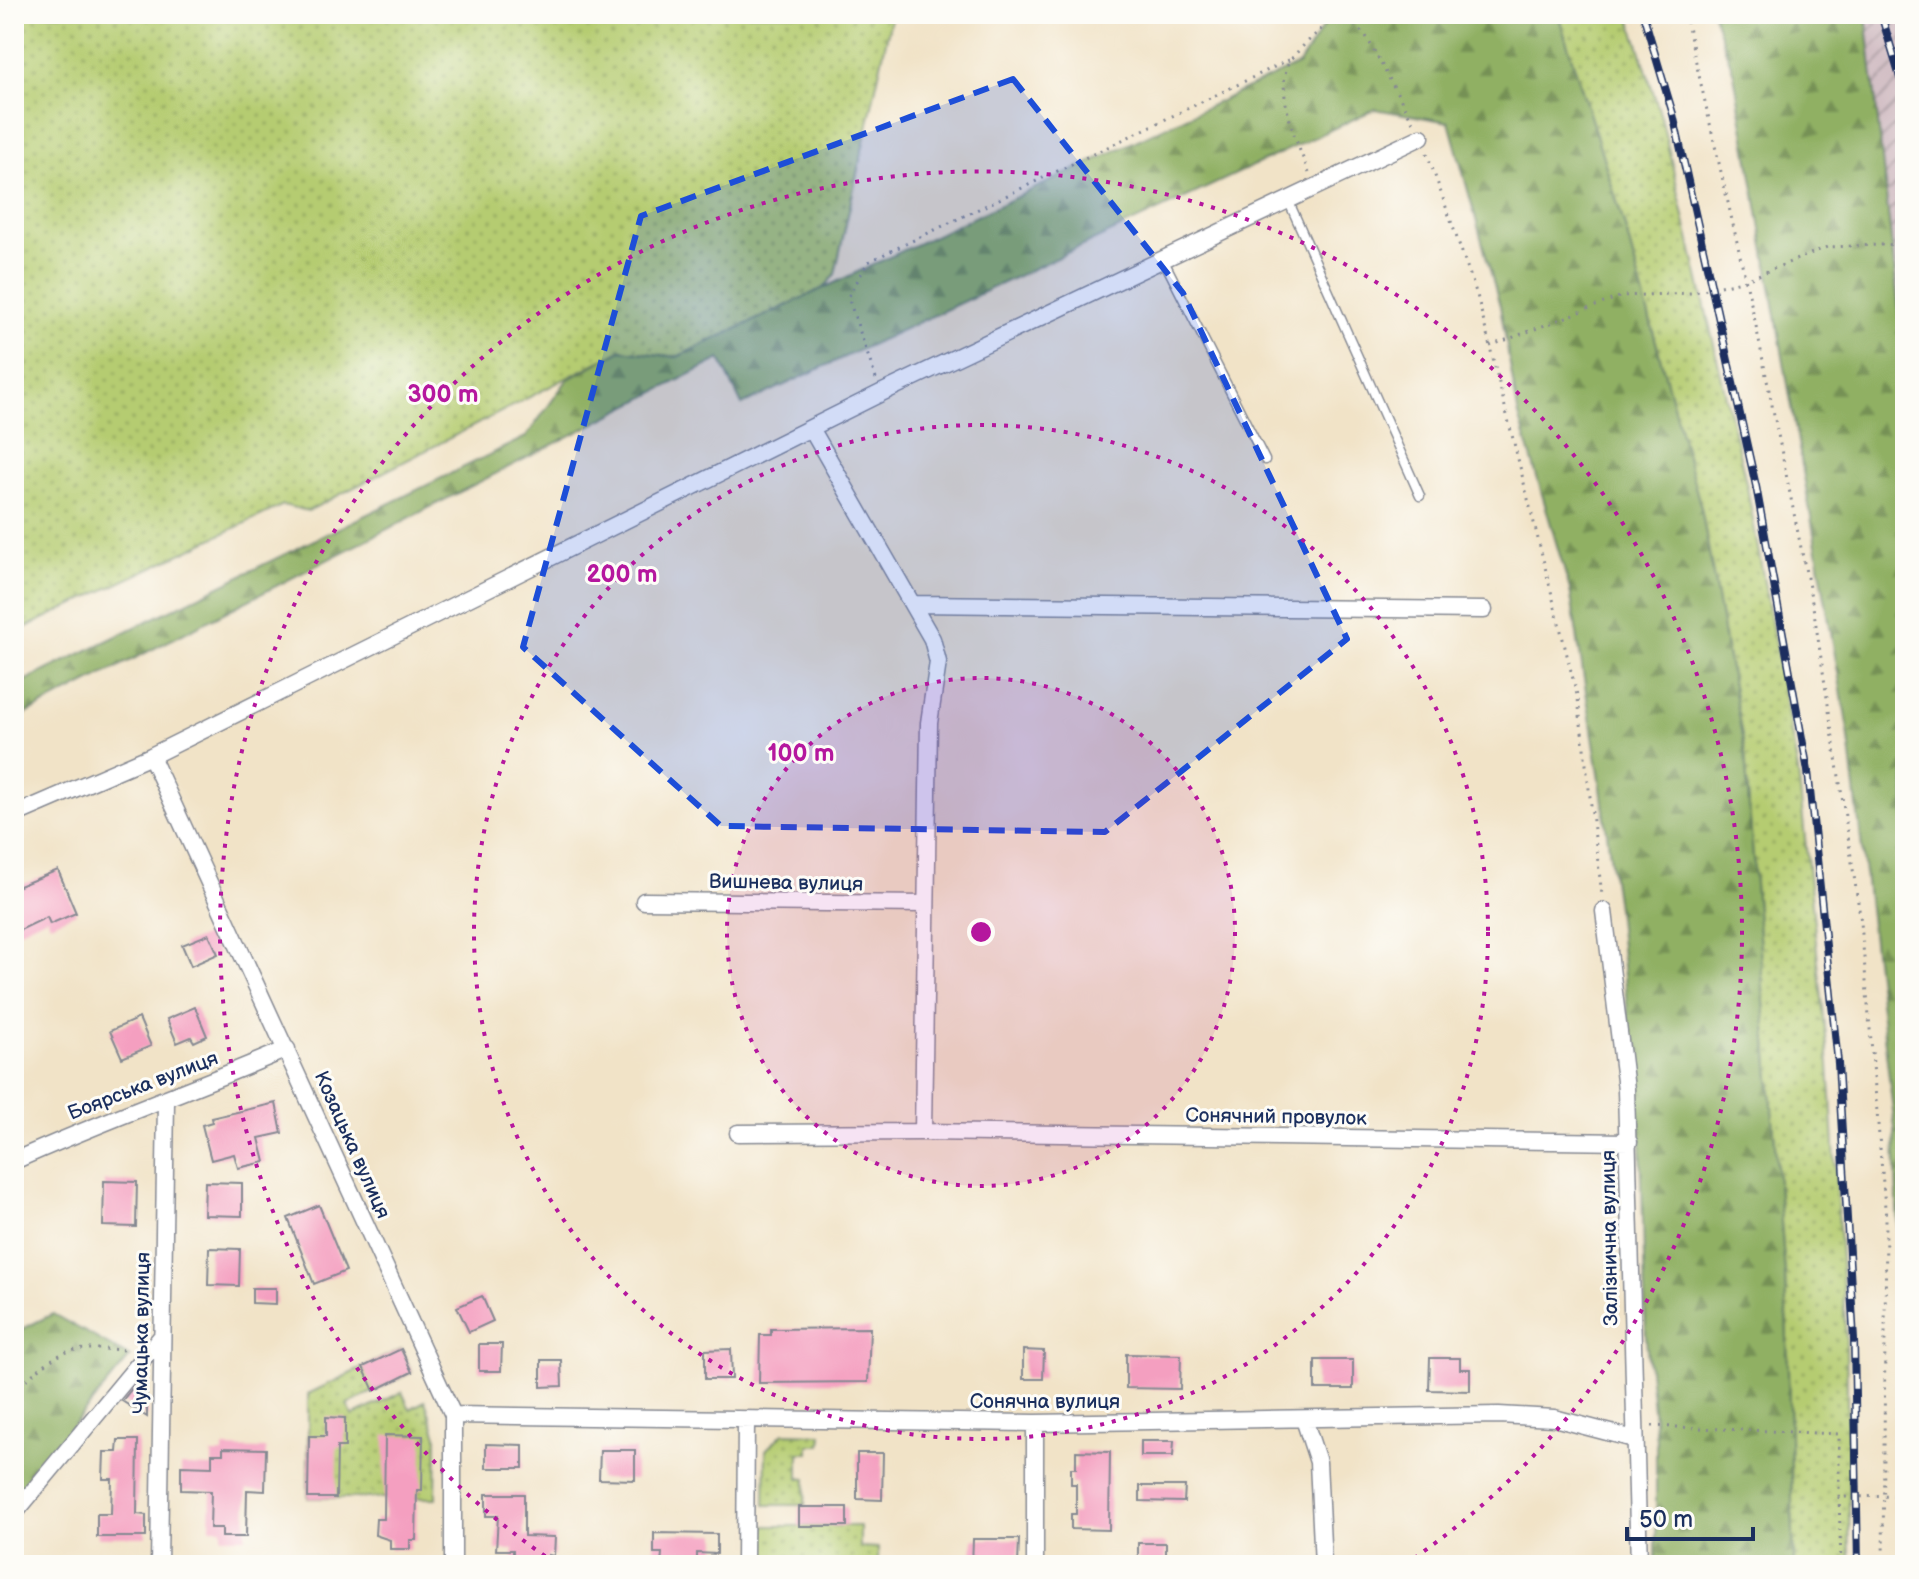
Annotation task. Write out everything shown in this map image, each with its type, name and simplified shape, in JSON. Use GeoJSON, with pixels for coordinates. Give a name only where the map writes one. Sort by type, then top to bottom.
{"type":"FeatureCollection","features":[{"type":"Feature","properties":{"kind":"street"},"geometry":{"type":"LineString","coordinates":[[14,815],[151,756],[812,430],[881,393],[1421,137]]}},
{"type":"Feature","properties":{"kind":"street"},"geometry":{"type":"LineString","coordinates":[[812,430],[915,604],[932,639],[938,662],[929,723],[923,1132]]}},
{"type":"Feature","properties":{"kind":"street"},"geometry":{"type":"LineString","coordinates":[[915,604],[1484,610]]}},
{"type":"Feature","properties":{"kind":"street","name":"Козацька вулиця"},"geometry":{"type":"LineString","coordinates":[[151,756],[453,1415],[453,1565]]}},
{"type":"Feature","properties":{"kind":"street","name":"Вишнева вулиця"},"geometry":{"type":"LineString","coordinates":[[644,901],[926,904]]}},
{"type":"Feature","properties":{"kind":"street","name":"Залізнична вулиця"},"geometry":{"type":"LineString","coordinates":[[1604,911],[1626,1089],[1629,1142],[1639,1565]]}},
{"type":"Feature","properties":{"kind":"street","name":"Боярська вулиця"},"geometry":{"type":"LineString","coordinates":[[14,1161],[93,1125],[166,1101],[287,1049]]}},
{"type":"Feature","properties":{"kind":"street","name":"Чумацька вулиця"},"geometry":{"type":"LineString","coordinates":[[159,1565],[166,1101]]}},
{"type":"Feature","properties":{"kind":"street","name":"Сонячний провулок"},"geometry":{"type":"LineString","coordinates":[[738,1133],[923,1132],[1629,1142]]}},
{"type":"Feature","properties":{"kind":"street"},"geometry":{"type":"LineString","coordinates":[[14,1514],[161,1337]]}},
{"type":"Feature","properties":{"kind":"street","name":"Сонячна вулиця"},"geometry":{"type":"LineString","coordinates":[[453,1415],[1035,1423],[1540,1417],[1634,1432]]}},
{"type":"Feature","properties":{"kind":"street"},"geometry":{"type":"LineString","coordinates":[[1304,1419],[1318,1462],[1323,1565]]}},
{"type":"Feature","properties":{"kind":"street"},"geometry":{"type":"LineString","coordinates":[[745,1565],[746,1421]]}},
{"type":"Feature","properties":{"kind":"street"},"geometry":{"type":"LineString","coordinates":[[1035,1423],[1035,1565]]}},
{"type":"Feature","properties":{"kind":"lane"},"geometry":{"type":"LineString","coordinates":[[1288,200],[1420,496]]}},
{"type":"Feature","properties":{"kind":"lane"},"geometry":{"type":"LineString","coordinates":[[1163,259],[1265,460]]}},
{"type":"Feature","properties":{"kind":"path"},"geometry":{"type":"LineString","coordinates":[[881,393],[848,297],[868,262],[1291,59],[1337,14]]}},
{"type":"Feature","properties":{"kind":"path"},"geometry":{"type":"LineString","coordinates":[[1343,14],[1366,36],[1421,137],[1477,295],[1578,699],[1604,911]]}},
{"type":"Feature","properties":{"kind":"path"},"geometry":{"type":"LineString","coordinates":[[1685,14],[1746,280],[1814,612],[1861,922],[1886,1219],[1883,1565]]}},
{"type":"Feature","properties":{"kind":"path"},"geometry":{"type":"LineString","coordinates":[[1291,59],[1287,70],[1288,119],[1315,187]]}},
{"type":"Feature","properties":{"kind":"path"},"geometry":{"type":"LineString","coordinates":[[1490,347],[1622,296],[1691,293],[1746,280],[1827,247],[1905,244]]}},
{"type":"Feature","properties":{"kind":"path"},"geometry":{"type":"LineString","coordinates":[[14,1390],[53,1356],[72,1348],[150,1351]]}},
{"type":"Feature","properties":{"kind":"path"},"geometry":{"type":"LineString","coordinates":[[1634,1432],[1839,1434],[1841,1565]]}},
{"type":"Feature","properties":{"kind":"path"},"geometry":{"type":"LineString","coordinates":[[1839,1497],[1905,1496]]}},
{"type":"Feature","properties":{"kind":"highlighted area"},"geometry":{"type":"Polygon","coordinates":[[[1013,79],[1183,293],[1347,639],[1105,832],[721,826],[523,647],[641,216],[1013,79]]]}},
{"type":"Feature","properties":{"kind":"shaded area"},"geometry":{"type":"Polygon","coordinates":[[[1866,14],[1905,14],[1905,366],[1866,14]]]}},
{"type":"Feature","properties":{"kind":"green space"},"geometry":{"type":"Polygon","coordinates":[[[14,14],[892,14],[835,274],[821,292],[677,357],[621,350],[308,511],[283,505],[14,633],[14,14]]]}},
{"type":"Feature","properties":{"kind":"green space"},"geometry":{"type":"Polygon","coordinates":[[[1331,14],[1558,14],[1624,224],[1701,508],[1745,754],[1785,1274],[1794,1565],[1656,1565],[1656,1440],[1646,1339],[1641,1143],[1617,908],[1600,780],[1570,590],[1518,412],[1500,306],[1449,122],[1375,109],[742,405],[720,359],[14,720],[14,686],[526,437],[567,380],[621,350],[677,357],[1299,64],[1331,14]]]}},
{"type":"Feature","properties":{"kind":"green space"},"geometry":{"type":"Polygon","coordinates":[[[1558,14],[1629,14],[1661,117],[1747,487],[1798,772],[1829,1065],[1846,1340],[1850,1565],[1794,1565],[1785,1274],[1745,754],[1701,508],[1624,224],[1558,14]]]}},
{"type":"Feature","properties":{"kind":"green space"},"geometry":{"type":"Polygon","coordinates":[[[1713,14],[1866,14],[1905,366],[1905,1502],[1895,1128],[1848,730],[1734,74],[1713,14]]]}},
{"type":"Feature","properties":{"kind":"green space"},"geometry":{"type":"Polygon","coordinates":[[[53,1314],[130,1357],[14,1496],[14,1333],[53,1314]]]}},
{"type":"Feature","properties":{"kind":"green space"},"geometry":{"type":"Polygon","coordinates":[[[401,1349],[412,1372],[347,1405],[353,1416],[402,1392],[410,1409],[425,1401],[437,1436],[436,1498],[308,1498],[308,1394],[401,1349]]]}},
{"type":"Feature","properties":{"kind":"green space"},"geometry":{"type":"Polygon","coordinates":[[[783,1433],[822,1434],[821,1445],[809,1445],[809,1453],[799,1453],[799,1478],[806,1479],[805,1505],[765,1505],[766,1450],[783,1433]]]}},
{"type":"Feature","properties":{"kind":"green space"},"geometry":{"type":"Polygon","coordinates":[[[765,1526],[860,1526],[860,1547],[878,1548],[878,1565],[765,1562],[765,1526]]]}},
{"type":"Feature","properties":{"kind":"building"},"geometry":{"type":"Polygon","coordinates":[[[58,870],[76,913],[50,924],[47,917],[14,933],[14,888],[58,870]]]}},
{"type":"Feature","properties":{"kind":"building"},"geometry":{"type":"Polygon","coordinates":[[[209,934],[218,954],[191,966],[182,945],[209,934]]]}},
{"type":"Feature","properties":{"kind":"building"},"geometry":{"type":"Polygon","coordinates":[[[195,1007],[207,1036],[194,1042],[191,1037],[177,1043],[167,1019],[195,1007]]]}},
{"type":"Feature","properties":{"kind":"building"},"geometry":{"type":"Polygon","coordinates":[[[139,1018],[151,1046],[122,1058],[110,1031],[139,1018]]]}},
{"type":"Feature","properties":{"kind":"building"},"geometry":{"type":"Polygon","coordinates":[[[276,1103],[282,1133],[259,1138],[265,1162],[238,1168],[234,1154],[211,1160],[202,1125],[212,1122],[211,1118],[276,1103]]]}},
{"type":"Feature","properties":{"kind":"building"},"geometry":{"type":"Polygon","coordinates":[[[104,1181],[137,1182],[136,1227],[103,1226],[104,1181]]]}},
{"type":"Feature","properties":{"kind":"building"},"geometry":{"type":"Polygon","coordinates":[[[205,1182],[242,1183],[242,1216],[204,1215],[205,1182]]]}},
{"type":"Feature","properties":{"kind":"building"},"geometry":{"type":"Polygon","coordinates":[[[319,1205],[346,1271],[314,1284],[288,1218],[319,1205]]]}},
{"type":"Feature","properties":{"kind":"building"},"geometry":{"type":"Polygon","coordinates":[[[209,1248],[240,1249],[239,1286],[208,1285],[209,1248]]]}},
{"type":"Feature","properties":{"kind":"building"},"geometry":{"type":"Polygon","coordinates":[[[252,1288],[276,1288],[276,1304],[252,1303],[252,1288]]]}},
{"type":"Feature","properties":{"kind":"building"},"geometry":{"type":"Polygon","coordinates":[[[482,1296],[493,1321],[469,1332],[457,1307],[482,1296]]]}},
{"type":"Feature","properties":{"kind":"building"},"geometry":{"type":"Polygon","coordinates":[[[870,1328],[868,1382],[759,1383],[760,1335],[771,1335],[771,1329],[870,1328]]]}},
{"type":"Feature","properties":{"kind":"building"},"geometry":{"type":"Polygon","coordinates":[[[479,1344],[502,1344],[501,1371],[479,1371],[479,1344]]]}},
{"type":"Feature","properties":{"kind":"building"},"geometry":{"type":"Polygon","coordinates":[[[401,1349],[412,1372],[374,1391],[363,1367],[401,1349]]]}},
{"type":"Feature","properties":{"kind":"building"},"geometry":{"type":"Polygon","coordinates":[[[731,1349],[732,1379],[705,1379],[705,1350],[731,1349]]]}},
{"type":"Feature","properties":{"kind":"building"},"geometry":{"type":"Polygon","coordinates":[[[1023,1350],[1044,1351],[1043,1379],[1023,1379],[1023,1350]]]}},
{"type":"Feature","properties":{"kind":"building"},"geometry":{"type":"Polygon","coordinates":[[[1126,1354],[1181,1355],[1180,1389],[1126,1388],[1126,1354]]]}},
{"type":"Feature","properties":{"kind":"building"},"geometry":{"type":"Polygon","coordinates":[[[1430,1358],[1460,1358],[1460,1369],[1470,1369],[1470,1391],[1429,1390],[1430,1358]]]}},
{"type":"Feature","properties":{"kind":"building"},"geometry":{"type":"Polygon","coordinates":[[[541,1360],[561,1360],[562,1386],[541,1387],[541,1360]]]}},
{"type":"Feature","properties":{"kind":"building"},"geometry":{"type":"Polygon","coordinates":[[[1315,1360],[1353,1360],[1353,1389],[1315,1389],[1315,1360]]]}},
{"type":"Feature","properties":{"kind":"building"},"geometry":{"type":"Polygon","coordinates":[[[134,1386],[147,1395],[147,1417],[122,1401],[134,1386]]]}},
{"type":"Feature","properties":{"kind":"building"},"geometry":{"type":"Polygon","coordinates":[[[326,1417],[345,1418],[345,1447],[337,1447],[336,1498],[308,1498],[309,1436],[326,1436],[326,1417]]]}},
{"type":"Feature","properties":{"kind":"building"},"geometry":{"type":"Polygon","coordinates":[[[385,1435],[423,1436],[422,1490],[417,1490],[416,1540],[410,1540],[410,1549],[390,1549],[390,1540],[375,1535],[376,1519],[384,1519],[385,1435]]]}},
{"type":"Feature","properties":{"kind":"building"},"geometry":{"type":"Polygon","coordinates":[[[118,1440],[138,1440],[137,1514],[146,1515],[146,1537],[97,1537],[97,1514],[111,1514],[112,1479],[103,1479],[104,1452],[117,1452],[118,1440]]]}},
{"type":"Feature","properties":{"kind":"building"},"geometry":{"type":"Polygon","coordinates":[[[1141,1441],[1174,1441],[1173,1456],[1141,1456],[1141,1441]]]}},
{"type":"Feature","properties":{"kind":"building"},"geometry":{"type":"Polygon","coordinates":[[[486,1444],[523,1445],[523,1468],[486,1468],[486,1444]]]}},
{"type":"Feature","properties":{"kind":"building"},"geometry":{"type":"Polygon","coordinates":[[[223,1448],[266,1449],[265,1491],[247,1490],[246,1537],[222,1537],[222,1528],[210,1528],[211,1491],[181,1490],[181,1466],[212,1467],[212,1454],[223,1454],[223,1448]]]}},
{"type":"Feature","properties":{"kind":"building"},"geometry":{"type":"Polygon","coordinates":[[[600,1450],[635,1450],[635,1480],[599,1479],[600,1450]]]}},
{"type":"Feature","properties":{"kind":"building"},"geometry":{"type":"Polygon","coordinates":[[[1076,1451],[1110,1452],[1109,1530],[1071,1529],[1071,1514],[1076,1514],[1076,1484],[1071,1484],[1071,1468],[1076,1468],[1076,1451]]]}},
{"type":"Feature","properties":{"kind":"building"},"geometry":{"type":"Polygon","coordinates":[[[857,1453],[883,1453],[882,1500],[857,1499],[857,1453]]]}},
{"type":"Feature","properties":{"kind":"building"},"geometry":{"type":"Polygon","coordinates":[[[1140,1486],[1185,1486],[1184,1502],[1140,1501],[1140,1486]]]}},
{"type":"Feature","properties":{"kind":"building"},"geometry":{"type":"Polygon","coordinates":[[[486,1494],[524,1494],[524,1536],[555,1537],[554,1556],[548,1555],[547,1565],[513,1565],[513,1550],[496,1550],[498,1516],[486,1516],[486,1494]]]}},
{"type":"Feature","properties":{"kind":"building"},"geometry":{"type":"Polygon","coordinates":[[[799,1507],[847,1507],[847,1526],[799,1526],[799,1507]]]}},
{"type":"Feature","properties":{"kind":"building"},"geometry":{"type":"Polygon","coordinates":[[[654,1533],[717,1534],[717,1554],[697,1553],[697,1565],[661,1565],[662,1553],[654,1553],[654,1533]]]}},
{"type":"Feature","properties":{"kind":"building"},"geometry":{"type":"Polygon","coordinates":[[[973,1539],[1019,1539],[1018,1565],[972,1565],[973,1539]]]}},
{"type":"Feature","properties":{"kind":"building"},"geometry":{"type":"Polygon","coordinates":[[[1138,1543],[1166,1543],[1166,1565],[1138,1565],[1138,1543]]]}},
{"type":"Feature","properties":{"kind":"railway"},"geometry":{"type":"LineString","coordinates":[[1643,14],[1673,114],[1756,486],[1808,771],[1838,1063],[1854,1340],[1858,1565]]}},
{"type":"Feature","properties":{"kind":"railway"},"geometry":{"type":"LineString","coordinates":[[1881,14],[1905,94]]}}]}
